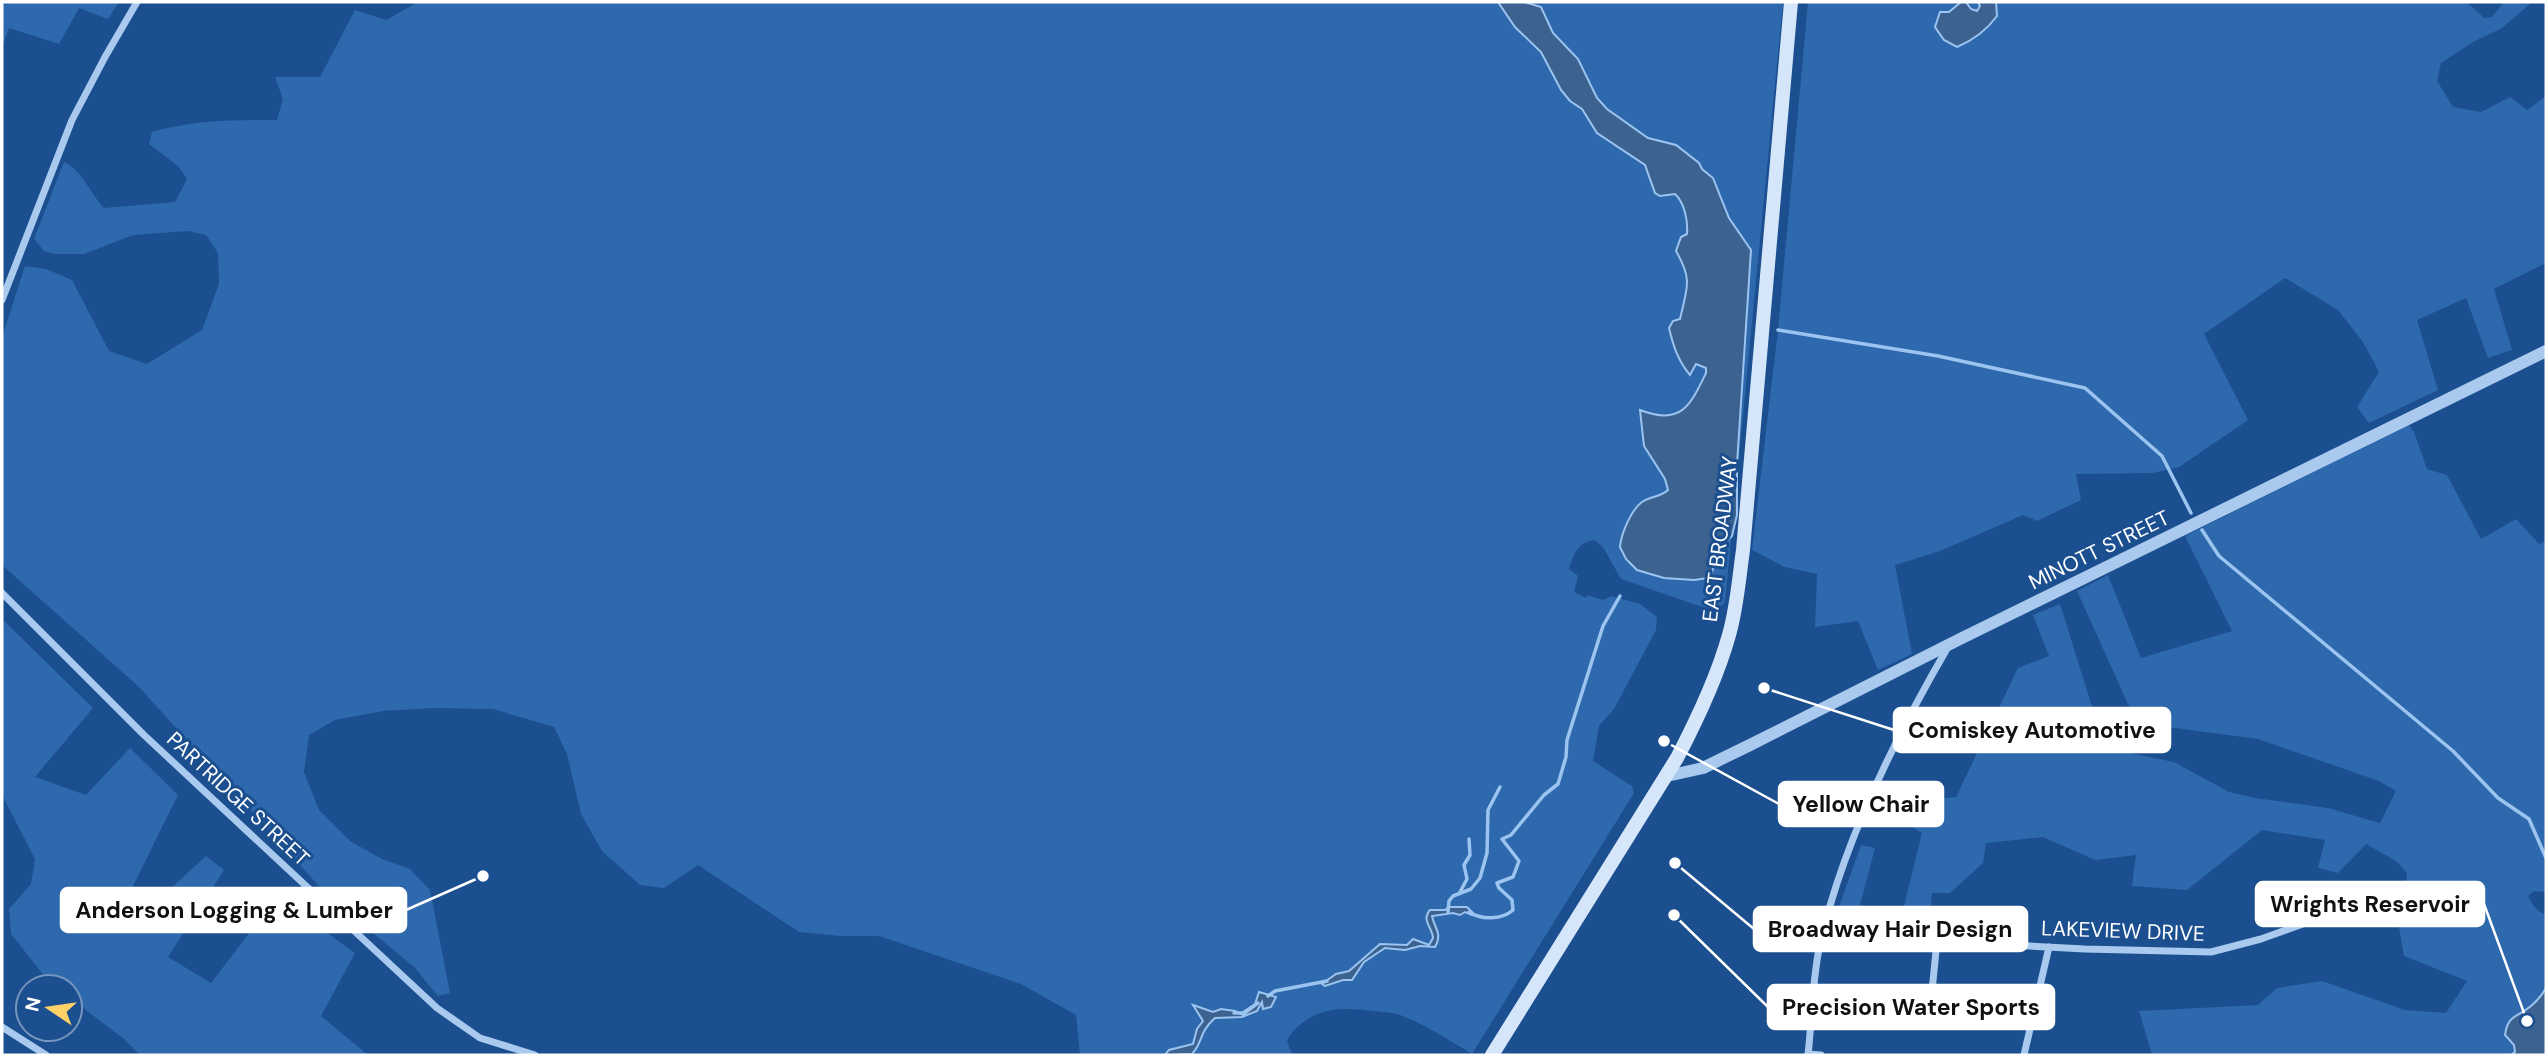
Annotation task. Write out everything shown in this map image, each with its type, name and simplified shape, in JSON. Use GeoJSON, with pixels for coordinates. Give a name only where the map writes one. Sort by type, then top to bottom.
{"type":"FeatureCollection","features":[{"type":"Feature","properties":{"kind":"main road","name":"EAST BROADWAY"},"geometry":{"type":"LineString","coordinates":[[1492,1055],[1667,776],[1699,716],[1718,671],[1737,598],[1769,275],[1791,2]]}},
{"type":"Feature","properties":{"kind":"street"},"geometry":{"type":"LineString","coordinates":[[2,300],[72,120],[137,2]]}},
{"type":"Feature","properties":{"kind":"street","name":"MINOTT STREET"},"geometry":{"type":"LineString","coordinates":[[1667,776],[1703,768],[2546,351]]}},
{"type":"Feature","properties":{"kind":"street","name":"PARTRIDGE STREET"},"geometry":{"type":"LineString","coordinates":[[2,593],[144,735],[437,1008],[480,1038],[535,1055]]}},
{"type":"Feature","properties":{"kind":"street"},"geometry":{"type":"LineString","coordinates":[[1821,1055],[1808,1054],[1822,936],[1847,856],[1900,735],[1949,645]]}},
{"type":"Feature","properties":{"kind":"street","name":"LAKEVIEW DRIVE"},"geometry":{"type":"LineString","coordinates":[[1813,995],[1900,998],[1928,995],[1933,991],[1937,941],[2211,952],[2261,939],[2346,904]]}},
{"type":"Feature","properties":{"kind":"street"},"geometry":{"type":"LineString","coordinates":[[2024,1055],[2049,947]]}},
{"type":"Feature","properties":{"kind":"street"},"geometry":{"type":"LineString","coordinates":[[2,1027],[46,1055]]}},
{"type":"Feature","properties":{"kind":"shaded area"},"geometry":{"type":"Polygon","coordinates":[[[2,2],[119,2],[108,19],[79,8],[59,44],[9,28],[2,48],[2,2]]]}},
{"type":"Feature","properties":{"kind":"shaded area"},"geometry":{"type":"Polygon","coordinates":[[[418,2],[1783,2],[1725,602],[1720,607],[1705,608],[1621,579],[1603,547],[1594,540],[1584,544],[1575,554],[1569,569],[1578,576],[1574,592],[1586,598],[1587,595],[1603,600],[1611,596],[1640,604],[1657,617],[1656,630],[1614,709],[1599,726],[1593,761],[1632,786],[1634,793],[1472,1054],[1400,1015],[1348,1009],[1314,1015],[1304,1021],[1287,1040],[1292,1055],[1080,1055],[1076,1015],[1021,984],[879,936],[799,932],[698,865],[664,888],[640,885],[602,851],[581,814],[567,754],[554,727],[493,709],[383,711],[335,720],[309,735],[304,772],[319,810],[350,841],[382,859],[410,869],[430,890],[450,993],[438,996],[414,967],[327,895],[139,687],[2,565],[2,337],[25,266],[46,269],[72,280],[109,351],[147,364],[202,330],[219,284],[218,253],[206,235],[188,231],[133,235],[84,254],[55,254],[44,251],[34,239],[64,162],[81,176],[104,208],[175,202],[187,179],[178,166],[149,144],[152,132],[198,123],[277,120],[283,99],[275,77],[320,77],[355,10],[386,20],[418,2]]]}},
{"type":"Feature","properties":{"kind":"shaded area"},"geometry":{"type":"Polygon","coordinates":[[[1498,2],[1524,2],[1541,7],[1553,33],[1578,59],[1597,98],[1607,109],[1648,138],[1676,145],[1713,178],[1729,218],[1751,250],[1737,464],[1737,515],[1732,536],[1717,551],[1712,573],[1708,578],[1664,578],[1637,570],[1626,559],[1620,547],[1627,523],[1638,506],[1668,490],[1665,479],[1644,446],[1640,410],[1665,416],[1675,414],[1689,403],[1706,373],[1706,368],[1696,364],[1690,375],[1676,353],[1669,328],[1673,321],[1680,319],[1687,284],[1685,270],[1676,251],[1681,237],[1687,234],[1683,207],[1675,194],[1660,196],[1655,193],[1645,165],[1597,133],[1582,109],[1570,101],[1561,90],[1541,52],[1515,27],[1498,2]]]}},
{"type":"Feature","properties":{"kind":"shaded area"},"geometry":{"type":"Polygon","coordinates":[[[1808,2],[2467,2],[2484,18],[2492,17],[2504,2],[2532,2],[2502,28],[2473,42],[2441,63],[2437,81],[2453,107],[2481,112],[2510,97],[2527,110],[2546,96],[2546,263],[2494,289],[2512,350],[2488,358],[2466,298],[2417,320],[2438,390],[2369,423],[2357,407],[2379,372],[2363,342],[2338,310],[2285,278],[2204,334],[2248,420],[2179,467],[2153,473],[2076,474],[2081,500],[2037,521],[2023,515],[1940,551],[1895,565],[1912,654],[1878,670],[1858,621],[1815,627],[1817,574],[1785,567],[1752,550],[1778,330],[1808,2]]]}},
{"type":"Feature","properties":{"kind":"shaded area"},"geometry":{"type":"Polygon","coordinates":[[[1961,2],[1966,2],[1971,9],[1977,11],[1980,6],[1978,2],[1996,2],[1997,16],[1979,34],[1957,47],[1944,40],[1935,27],[1940,12],[1949,12],[1961,2]]]}},
{"type":"Feature","properties":{"kind":"shaded area"},"geometry":{"type":"Polygon","coordinates":[[[2409,425],[2427,469],[2447,475],[2481,539],[2516,519],[2539,544],[2546,541],[2546,892],[2534,891],[2528,896],[2535,907],[2546,915],[2546,988],[2535,1004],[2511,1018],[2508,1040],[2514,1045],[2515,1052],[2511,1055],[2152,1055],[2139,1011],[2258,1005],[2277,988],[2322,981],[2405,1010],[2446,1013],[2467,981],[2404,956],[2399,927],[2368,920],[2366,912],[2403,912],[2407,873],[2396,861],[2366,844],[2338,873],[2318,868],[2325,840],[2262,830],[2187,890],[2132,886],[2136,855],[2095,860],[2043,837],[1986,843],[1983,863],[1950,893],[1932,893],[1928,936],[1828,938],[1861,845],[1875,848],[1860,905],[1902,914],[1922,833],[1897,819],[1891,803],[1956,797],[2018,668],[2049,656],[2033,615],[2060,604],[2105,748],[2174,762],[2229,792],[2328,808],[2380,823],[2396,791],[2379,781],[2258,739],[2160,726],[2140,718],[2128,704],[2077,591],[2108,575],[2141,658],[2232,631],[2185,536],[2409,425]]]}},
{"type":"Feature","properties":{"kind":"shaded area"},"geometry":{"type":"Polygon","coordinates":[[[2,619],[93,708],[35,777],[86,795],[130,748],[178,795],[128,896],[157,901],[206,856],[224,870],[168,957],[211,983],[277,897],[355,953],[321,1016],[368,1055],[140,1055],[124,1039],[84,1009],[84,973],[42,973],[11,934],[9,909],[31,884],[35,859],[2,795],[2,619]]]}},
{"type":"Feature","properties":{"kind":"shaded area"},"geometry":{"type":"Polygon","coordinates":[[[1449,907],[1467,907],[1473,913],[1432,916],[1438,934],[1435,947],[1420,946],[1405,950],[1385,948],[1364,962],[1352,980],[1325,986],[1322,984],[1336,974],[1349,971],[1380,944],[1407,945],[1413,939],[1429,945],[1433,938],[1427,921],[1430,910],[1445,910],[1449,907]]]}},
{"type":"Feature","properties":{"kind":"shaded area"},"geometry":{"type":"Polygon","coordinates":[[[2546,988],[2546,1055],[2511,1055],[2515,1052],[2514,1045],[2505,1035],[2508,1023],[2533,1004],[2546,988]]]}},
{"type":"Feature","properties":{"kind":"shaded area"},"geometry":{"type":"Polygon","coordinates":[[[1259,992],[1276,997],[1271,1007],[1263,1009],[1262,1002],[1257,1011],[1242,1017],[1215,1018],[1206,1028],[1192,1054],[1165,1055],[1169,1050],[1193,1044],[1197,1029],[1203,1021],[1193,1005],[1213,1012],[1221,1009],[1243,1015],[1254,1007],[1259,992]]]}},
{"type":"Feature","properties":{"kind":"waterway"},"geometry":{"type":"LineString","coordinates":[[1778,330],[1938,356],[2085,388],[2162,456],[2191,513]]}},
{"type":"Feature","properties":{"kind":"waterway"},"geometry":{"type":"LineString","coordinates":[[2202,530],[2219,556],[2453,751],[2498,798],[2529,819],[2546,858]]}},
{"type":"Feature","properties":{"kind":"waterway"},"geometry":{"type":"LineString","coordinates":[[1469,912],[1491,918],[1503,916],[1513,910],[1512,900],[1497,883],[1513,877],[1519,861],[1502,839],[1511,835],[1544,795],[1558,784],[1566,757],[1567,740],[1603,626],[1620,596]]}},
{"type":"Feature","properties":{"kind":"waterway"},"geometry":{"type":"LineString","coordinates":[[1448,912],[1449,901],[1453,896],[1471,889],[1480,878],[1487,853],[1488,810],[1500,787]]}},
{"type":"Feature","properties":{"kind":"waterway"},"geometry":{"type":"LineString","coordinates":[[1460,892],[1467,879],[1464,865],[1470,855],[1469,839]]}},
{"type":"Feature","properties":{"kind":"waterway"},"geometry":{"type":"LineString","coordinates":[[1268,996],[1275,991],[1327,981]]}},
{"type":"Feature","properties":{"kind":"waterway"},"geometry":{"type":"LineString","coordinates":[[1234,1013],[1243,1013],[1258,1003]]}},
{"type":"Feature","properties":{"kind":"place","name":"Comiskey Automotive"},"geometry":{"type":"Point","coordinates":[1764,688]}},
{"type":"Feature","properties":{"kind":"place","name":"Yellow Chair"},"geometry":{"type":"Point","coordinates":[1664,741]}},
{"type":"Feature","properties":{"kind":"place","name":"Broadway Hair Design"},"geometry":{"type":"Point","coordinates":[1675,863]}},
{"type":"Feature","properties":{"kind":"place","name":"Anderson Logging & Lumber"},"geometry":{"type":"Point","coordinates":[483,876]}},
{"type":"Feature","properties":{"kind":"place","name":"Precision Water Sports"},"geometry":{"type":"Point","coordinates":[1674,915]}},
{"type":"Feature","properties":{"kind":"place","name":"Wrights Reservoir"},"geometry":{"type":"Point","coordinates":[2527,1021]}}]}
